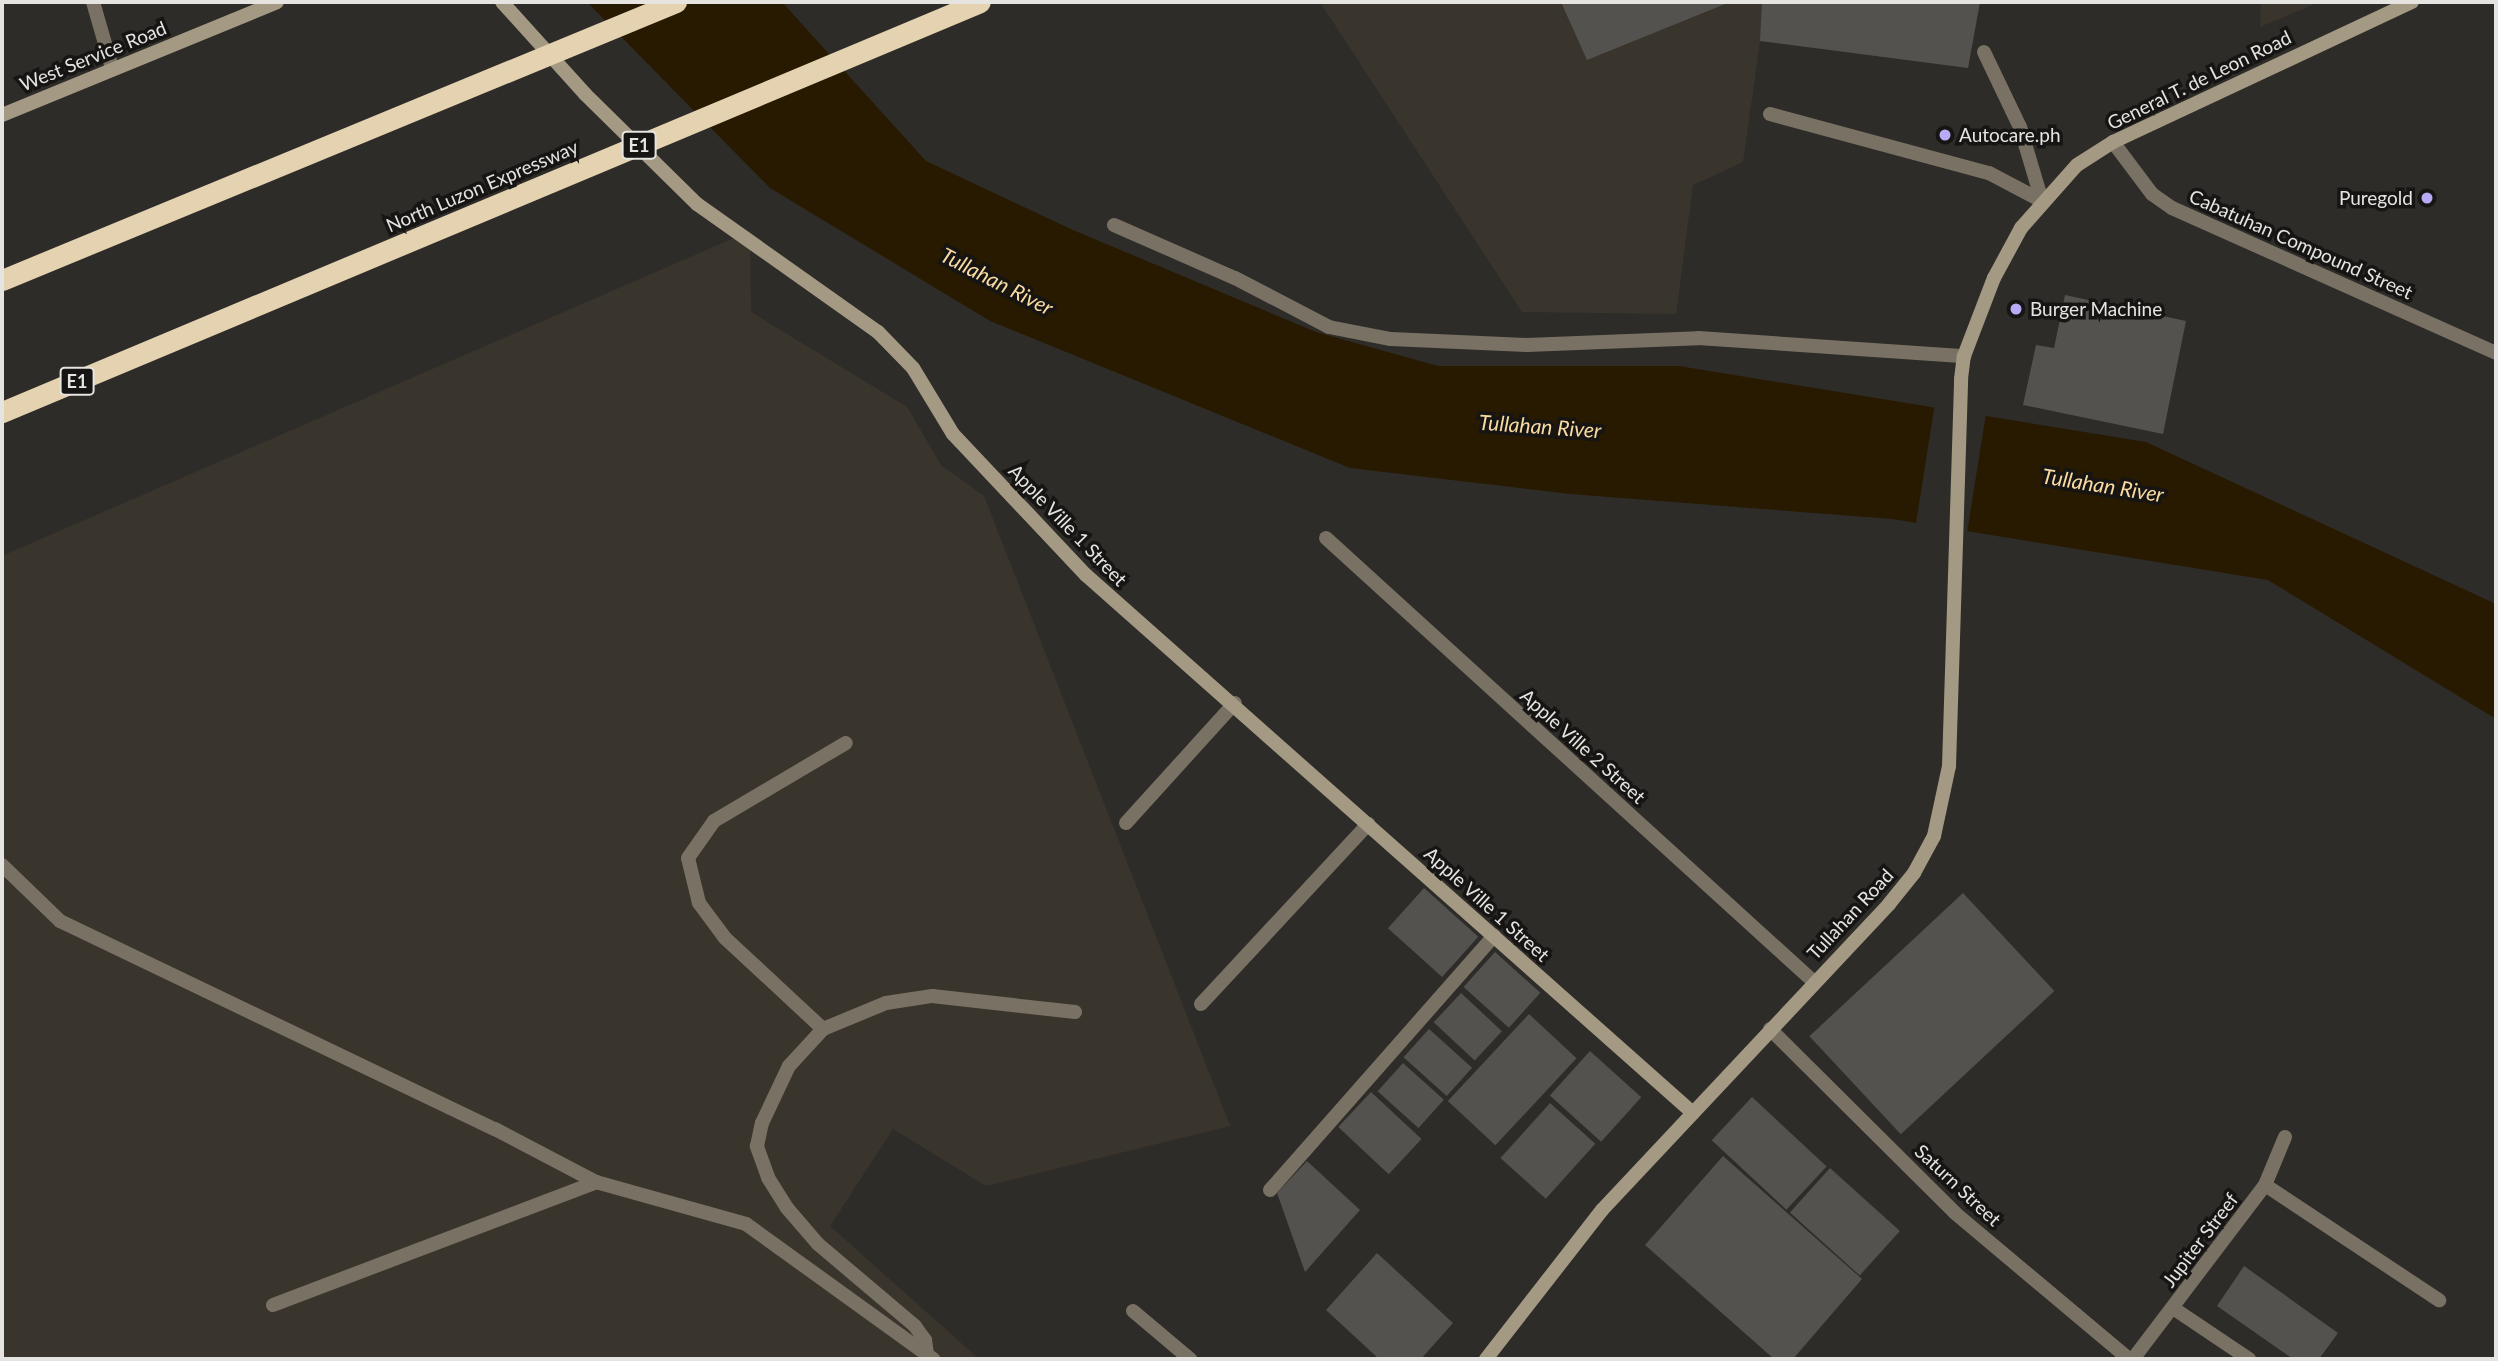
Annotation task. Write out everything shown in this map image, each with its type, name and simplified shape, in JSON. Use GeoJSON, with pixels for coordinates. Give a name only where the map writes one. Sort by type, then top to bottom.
{"type":"FeatureCollection","features":[{"type":"Feature","properties":{"kind":"highway"},"geometry":{"type":"LineString","coordinates":[[2,280],[676,2]]}},
{"type":"Feature","properties":{"kind":"highway","name":"North Luzon Expressway"},"geometry":{"type":"LineString","coordinates":[[2,412],[980,2]]}},
{"type":"Feature","properties":{"kind":"main road","name":"West Service Road"},"geometry":{"type":"LineString","coordinates":[[2,115],[277,2]]}},
{"type":"Feature","properties":{"kind":"main road","name":"Apple Ville 1 Street"},"geometry":{"type":"LineString","coordinates":[[502,2],[585,94],[696,204],[878,332],[913,368],[953,434],[1086,575],[1235,704],[1693,1113]]}},
{"type":"Feature","properties":{"kind":"main road","name":"General T. de Leon Road"},"geometry":{"type":"LineString","coordinates":[[1961,379],[1965,356],[1994,278],[2042,201],[2077,165],[2113,142],[2412,2]]}},
{"type":"Feature","properties":{"kind":"main road","name":"Tullahan Road"},"geometry":{"type":"LineString","coordinates":[[1486,1359],[1602,1210],[1914,873],[1934,836],[1949,766],[1955,651],[1961,379]]}},
{"type":"Feature","properties":{"kind":"street"},"geometry":{"type":"LineString","coordinates":[[93,2],[112,68]]}},
{"type":"Feature","properties":{"kind":"street"},"geometry":{"type":"LineString","coordinates":[[1984,52],[2020,127],[2042,201]]}},
{"type":"Feature","properties":{"kind":"street"},"geometry":{"type":"LineString","coordinates":[[1770,114],[1989,173],[2042,201]]}},
{"type":"Feature","properties":{"kind":"street","name":"Cabatuhan Compound Street"},"geometry":{"type":"LineString","coordinates":[[2113,142],[2152,194],[2172,208],[2496,353]]}},
{"type":"Feature","properties":{"kind":"street"},"geometry":{"type":"LineString","coordinates":[[1114,225],[1235,278],[1329,327],[1391,339],[1527,345],[1698,338],[1965,356]]}},
{"type":"Feature","properties":{"kind":"street","name":"Apple Ville 2 Street"},"geometry":{"type":"LineString","coordinates":[[1326,538],[1814,982]]}},
{"type":"Feature","properties":{"kind":"street"},"geometry":{"type":"LineString","coordinates":[[1126,823],[1235,704]]}},
{"type":"Feature","properties":{"kind":"street"},"geometry":{"type":"LineString","coordinates":[[823,1029],[725,938],[699,902],[688,858],[714,821],[846,743]]}},
{"type":"Feature","properties":{"kind":"street"},"geometry":{"type":"LineString","coordinates":[[1201,1004],[1368,824]]}},
{"type":"Feature","properties":{"kind":"street"},"geometry":{"type":"LineString","coordinates":[[2,865],[60,921],[495,1129],[596,1182],[746,1224],[930,1357]]}},
{"type":"Feature","properties":{"kind":"street"},"geometry":{"type":"LineString","coordinates":[[1270,1190],[1494,936]]}},
{"type":"Feature","properties":{"kind":"street"},"geometry":{"type":"LineString","coordinates":[[930,1357],[925,1340],[915,1326],[818,1244],[787,1208],[768,1177],[757,1146],[762,1123],[789,1066],[823,1029],[886,1003],[932,996],[1075,1012]]}},
{"type":"Feature","properties":{"kind":"street","name":"Saturn Street"},"geometry":{"type":"LineString","coordinates":[[1770,1029],[1955,1213],[2131,1359]]}},
{"type":"Feature","properties":{"kind":"street","name":"Jupiter Streef"},"geometry":{"type":"LineString","coordinates":[[2131,1359],[2173,1308],[2264,1185],[2285,1137]]}},
{"type":"Feature","properties":{"kind":"street"},"geometry":{"type":"LineString","coordinates":[[273,1305],[596,1182]]}},
{"type":"Feature","properties":{"kind":"street"},"geometry":{"type":"LineString","coordinates":[[2264,1185],[2439,1300]]}},
{"type":"Feature","properties":{"kind":"street"},"geometry":{"type":"LineString","coordinates":[[2173,1308],[2249,1359]]}},
{"type":"Feature","properties":{"kind":"street"},"geometry":{"type":"LineString","coordinates":[[1133,1311],[1190,1359]]}},
{"type":"Feature","properties":{"kind":"shaded area"},"geometry":{"type":"Polygon","coordinates":[[[1320,2],[1980,2],[1968,68],[1760,41],[1743,162],[1693,185],[1676,314],[1522,312],[1320,2]]]}},
{"type":"Feature","properties":{"kind":"shaded area"},"geometry":{"type":"Polygon","coordinates":[[[2261,2],[2319,2],[2260,27],[2261,2]]]}},
{"type":"Feature","properties":{"kind":"shaded area"},"geometry":{"type":"Polygon","coordinates":[[[750,231],[751,312],[907,407],[941,465],[984,496],[1230,1126],[986,1186],[893,1129],[830,1226],[979,1359],[2,1359],[2,556],[750,231]]]}},
{"type":"Feature","properties":{"kind":"water","name":"Tullahan River"},"geometry":{"type":"Polygon","coordinates":[[[587,2],[782,2],[926,161],[1073,230],[1316,332],[1438,366],[1679,366],[2146,442],[2496,604],[2496,719],[2268,580],[1892,519],[1570,494],[1350,468],[990,321],[770,188],[587,2]]]}},
{"type":"Feature","properties":{"kind":"pier"},"geometry":{"type":"Polygon","coordinates":[[[1935,403],[1986,411],[1967,536],[1915,527],[1935,403]]]}},
{"type":"Feature","properties":{"kind":"building"},"geometry":{"type":"Polygon","coordinates":[[[1561,2],[1730,2],[1587,60],[1561,2]]]}},
{"type":"Feature","properties":{"kind":"building"},"geometry":{"type":"Polygon","coordinates":[[[1762,2],[1980,2],[1968,68],[1760,41],[1762,2]]]}},
{"type":"Feature","properties":{"kind":"building"},"geometry":{"type":"Polygon","coordinates":[[[2065,295],[2186,321],[2163,434],[2023,405],[2036,345],[2054,348],[2065,295]]]}},
{"type":"Feature","properties":{"kind":"building"},"geometry":{"type":"Polygon","coordinates":[[[1424,888],[1478,937],[1442,977],[1388,928],[1424,888]]]}},
{"type":"Feature","properties":{"kind":"building"},"geometry":{"type":"Polygon","coordinates":[[[1963,893],[2054,991],[1901,1134],[1809,1036],[1963,893]]]}},
{"type":"Feature","properties":{"kind":"building"},"geometry":{"type":"Polygon","coordinates":[[[1495,952],[1540,993],[1509,1028],[1464,987],[1495,952]]]}},
{"type":"Feature","properties":{"kind":"building"},"geometry":{"type":"Polygon","coordinates":[[[1461,993],[1502,1031],[1475,1060],[1434,1022],[1461,993]]]}},
{"type":"Feature","properties":{"kind":"building"},"geometry":{"type":"Polygon","coordinates":[[[1529,1014],[1577,1058],[1495,1145],[1448,1101],[1529,1014]]]}},
{"type":"Feature","properties":{"kind":"building"},"geometry":{"type":"Polygon","coordinates":[[[1429,1029],[1472,1068],[1447,1096],[1404,1057],[1429,1029]]]}},
{"type":"Feature","properties":{"kind":"building"},"geometry":{"type":"Polygon","coordinates":[[[1590,1051],[1641,1097],[1601,1142],[1550,1096],[1590,1051]]]}},
{"type":"Feature","properties":{"kind":"building"},"geometry":{"type":"Polygon","coordinates":[[[1403,1063],[1444,1100],[1418,1128],[1378,1091],[1403,1063]]]}},
{"type":"Feature","properties":{"kind":"building"},"geometry":{"type":"Polygon","coordinates":[[[1371,1092],[1421,1139],[1389,1174],[1338,1127],[1371,1092]]]}},
{"type":"Feature","properties":{"kind":"building"},"geometry":{"type":"Polygon","coordinates":[[[1752,1097],[1827,1167],[1786,1210],[1712,1140],[1752,1097]]]}},
{"type":"Feature","properties":{"kind":"building"},"geometry":{"type":"Polygon","coordinates":[[[1550,1103],[1595,1144],[1546,1199],[1500,1158],[1550,1103]]]}},
{"type":"Feature","properties":{"kind":"building"},"geometry":{"type":"Polygon","coordinates":[[[1723,1156],[1862,1279],[1793,1359],[1774,1359],[1645,1245],[1723,1156]]]}},
{"type":"Feature","properties":{"kind":"building"},"geometry":{"type":"Polygon","coordinates":[[[1307,1161],[1360,1210],[1305,1272],[1277,1193],[1307,1161]]]}},
{"type":"Feature","properties":{"kind":"building"},"geometry":{"type":"Polygon","coordinates":[[[1830,1168],[1900,1231],[1860,1275],[1790,1213],[1830,1168]]]}},
{"type":"Feature","properties":{"kind":"building"},"geometry":{"type":"Polygon","coordinates":[[[1377,1253],[1453,1323],[1421,1359],[1379,1359],[1326,1310],[1377,1253]]]}},
{"type":"Feature","properties":{"kind":"building"},"geometry":{"type":"Polygon","coordinates":[[[2244,1266],[2338,1333],[2319,1359],[2293,1359],[2217,1306],[2244,1266]]]}},
{"type":"Feature","properties":{"kind":"place","name":"Autocare.ph"},"geometry":{"type":"Point","coordinates":[1945,135]}},
{"type":"Feature","properties":{"kind":"place","name":"Puregold"},"geometry":{"type":"Point","coordinates":[2427,198]}},
{"type":"Feature","properties":{"kind":"place","name":"Burger Machine"},"geometry":{"type":"Point","coordinates":[2016,309]}}]}
